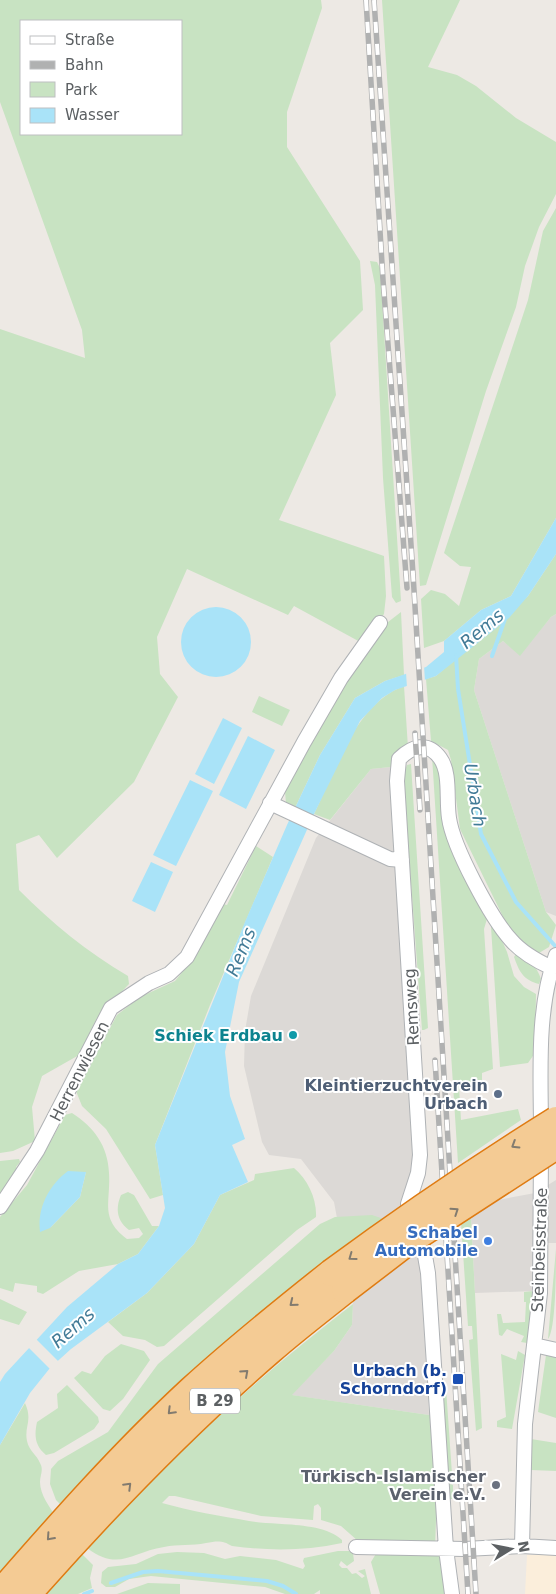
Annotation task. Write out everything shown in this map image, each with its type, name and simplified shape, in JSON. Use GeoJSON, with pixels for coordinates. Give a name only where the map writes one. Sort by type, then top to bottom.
{"type":"FeatureCollection","features":[{"type":"Feature","properties":{"kind":"highway","name":"B 29"},"geometry":{"type":"LineString","coordinates":[[0,1592],[88,1510],[200,1414],[271,1349],[338,1282],[486,1164],[556,1120]]}},
{"type":"Feature","properties":{"kind":"highway","name":"B 29"},"geometry":{"type":"LineString","coordinates":[[338,1282],[405,1244],[556,1146]]}},
{"type":"Feature","properties":{"kind":"highway","name":"B 29"},"geometry":{"type":"LineString","coordinates":[[28,1594],[88,1510]]}},
{"type":"Feature","properties":{"kind":"street","name":"Herrenwiesen"},"geometry":{"type":"LineString","coordinates":[[0,1207],[37,1152],[111,1008],[150,983],[169,974],[187,957],[270,803],[341,678],[380,623]]}},
{"type":"Feature","properties":{"kind":"street","name":"Remsweg"},"geometry":{"type":"LineString","coordinates":[[452,1594],[446,1549],[428,1273],[424,1250],[408,1204],[418,1173],[420,1155],[397,767],[399,759],[405,753],[420,746],[434,751],[445,767],[448,817],[453,838],[501,926],[511,940],[531,958],[554,961]]}},
{"type":"Feature","properties":{"kind":"street"},"geometry":{"type":"LineString","coordinates":[[270,803],[390,859],[402,860]]}},
{"type":"Feature","properties":{"kind":"street","name":"Steinbeisstraße"},"geometry":{"type":"LineString","coordinates":[[522,1546],[524,1430],[540,1292],[549,1237],[541,1068],[543,1021],[554,961]]}},
{"type":"Feature","properties":{"kind":"street"},"geometry":{"type":"LineString","coordinates":[[534,1345],[556,1350]]}},
{"type":"Feature","properties":{"kind":"street"},"geometry":{"type":"LineString","coordinates":[[356,1547],[446,1549],[522,1546],[556,1548]]}},
{"type":"Feature","properties":{"kind":"shaded area"},"geometry":{"type":"Polygon","coordinates":[[[556,614],[556,916],[546,912],[474,690],[479,659],[503,641],[520,655],[551,617],[556,614]]]}},
{"type":"Feature","properties":{"kind":"shaded area"},"geometry":{"type":"Polygon","coordinates":[[[391,767],[429,1415],[291,1395],[334,1351],[352,1325],[353,1304],[334,1202],[301,1159],[269,1155],[262,1142],[244,1066],[245,1031],[251,996],[316,838],[371,769],[391,767]]]}},
{"type":"Feature","properties":{"kind":"shaded area"},"geometry":{"type":"Polygon","coordinates":[[[556,1180],[556,1243],[539,1243],[535,1291],[475,1293],[471,1217],[498,1200],[535,1193],[556,1180]]]}},
{"type":"Feature","properties":{"kind":"shaded area"},"geometry":{"type":"Polygon","coordinates":[[[527,1555],[556,1555],[556,1594],[525,1594],[527,1555]]]}},
{"type":"Feature","properties":{"kind":"green space"},"geometry":{"type":"Polygon","coordinates":[[[0,0],[321,0],[322,8],[287,112],[287,147],[360,261],[363,310],[330,343],[336,395],[279,520],[384,556],[386,596],[384,614],[362,643],[294,606],[288,615],[187,569],[157,637],[160,674],[178,697],[134,782],[57,858],[39,835],[16,844],[19,890],[70,936],[128,976],[129,984],[97,1018],[79,1055],[42,1076],[32,1107],[35,1141],[13,1151],[0,1153],[0,329],[85,358],[82,330],[0,102],[0,0]]]}},
{"type":"Feature","properties":{"kind":"green space"},"geometry":{"type":"Polygon","coordinates":[[[382,0],[460,0],[428,67],[457,75],[476,86],[516,118],[556,142],[556,194],[539,227],[525,266],[516,307],[486,391],[426,585],[420,586],[382,0]]]}},
{"type":"Feature","properties":{"kind":"green space"},"geometry":{"type":"Polygon","coordinates":[[[556,208],[556,518],[511,596],[481,610],[444,641],[424,648],[421,599],[431,590],[445,594],[459,606],[471,567],[460,566],[444,553],[528,300],[543,231],[556,208]]]}},
{"type":"Feature","properties":{"kind":"green space"},"geometry":{"type":"Polygon","coordinates":[[[370,261],[377,262],[380,268],[401,601],[396,603],[392,597],[383,478],[375,285],[370,261]]]}},
{"type":"Feature","properties":{"kind":"green space"},"geometry":{"type":"Polygon","coordinates":[[[556,554],[556,614],[551,617],[520,656],[503,641],[479,659],[474,690],[546,912],[556,925],[549,947],[539,953],[528,951],[508,927],[460,829],[448,750],[431,741],[426,679],[436,676],[528,596],[556,554]]]}},
{"type":"Feature","properties":{"kind":"green space"},"geometry":{"type":"Polygon","coordinates":[[[401,612],[404,675],[385,681],[355,698],[320,755],[295,808],[286,804],[285,791],[349,677],[379,629],[401,612]]]}},
{"type":"Feature","properties":{"kind":"green space"},"geometry":{"type":"Polygon","coordinates":[[[404,686],[408,748],[397,754],[391,767],[371,769],[330,820],[314,814],[348,741],[360,723],[372,708],[387,695],[404,686]]]}},
{"type":"Feature","properties":{"kind":"green space"},"geometry":{"type":"Polygon","coordinates":[[[259,696],[290,710],[282,726],[252,712],[259,696]]]}},
{"type":"Feature","properties":{"kind":"green space"},"geometry":{"type":"Polygon","coordinates":[[[432,756],[441,765],[442,799],[489,912],[484,929],[493,1069],[482,1073],[482,1081],[459,1087],[461,1120],[518,1109],[521,1120],[458,1163],[432,756]]]}},
{"type":"Feature","properties":{"kind":"green space"},"geometry":{"type":"Polygon","coordinates":[[[411,764],[428,1028],[424,1030],[422,1030],[403,775],[407,765],[411,764]]]}},
{"type":"Feature","properties":{"kind":"green space"},"geometry":{"type":"Polygon","coordinates":[[[256,846],[273,857],[210,1005],[155,1145],[163,1195],[150,1199],[106,1129],[82,1106],[76,1091],[117,1015],[140,997],[175,981],[193,959],[223,904],[227,905],[256,846]]]}},
{"type":"Feature","properties":{"kind":"green space"},"geometry":{"type":"Polygon","coordinates":[[[491,927],[496,927],[507,952],[514,976],[524,987],[536,994],[535,1053],[528,1063],[500,1067],[491,927]]]}},
{"type":"Feature","properties":{"kind":"green space"},"geometry":{"type":"Polygon","coordinates":[[[516,954],[534,967],[541,979],[539,984],[529,980],[522,974],[514,957],[516,954]]]}},
{"type":"Feature","properties":{"kind":"green space"},"geometry":{"type":"Polygon","coordinates":[[[72,1113],[80,1118],[93,1131],[103,1146],[109,1173],[108,1209],[113,1224],[118,1231],[127,1239],[139,1238],[143,1234],[139,1228],[129,1230],[122,1223],[118,1214],[121,1195],[128,1192],[134,1195],[152,1226],[159,1226],[138,1254],[118,1264],[79,1271],[43,1294],[37,1292],[37,1286],[15,1283],[13,1292],[0,1288],[0,1217],[27,1185],[65,1115],[72,1113]],[[86,1172],[50,1228],[80,1197],[86,1172]]]}},
{"type":"Feature","properties":{"kind":"green space"},"geometry":{"type":"Polygon","coordinates":[[[19,1159],[20,1162],[16,1167],[21,1173],[0,1203],[0,1161],[19,1159]]]}},
{"type":"Feature","properties":{"kind":"green space"},"geometry":{"type":"Polygon","coordinates":[[[294,1168],[311,1190],[315,1203],[316,1217],[297,1230],[164,1346],[157,1347],[145,1340],[123,1336],[108,1322],[147,1293],[194,1244],[220,1195],[254,1180],[255,1174],[294,1168]]]}},
{"type":"Feature","properties":{"kind":"green space"},"geometry":{"type":"Polygon","coordinates":[[[372,1215],[384,1219],[318,1266],[245,1327],[63,1507],[56,1500],[50,1484],[51,1469],[58,1461],[108,1432],[158,1364],[320,1224],[335,1217],[372,1215]]]}},
{"type":"Feature","properties":{"kind":"green space"},"geometry":{"type":"Polygon","coordinates":[[[471,1217],[482,1428],[476,1431],[469,1340],[473,1339],[472,1326],[468,1326],[461,1223],[471,1217]]]}},
{"type":"Feature","properties":{"kind":"green space"},"geometry":{"type":"Polygon","coordinates":[[[556,1249],[553,1324],[548,1339],[556,1249]]]}},
{"type":"Feature","properties":{"kind":"green space"},"geometry":{"type":"Polygon","coordinates":[[[533,1291],[527,1343],[521,1342],[524,1336],[507,1329],[502,1336],[499,1335],[497,1314],[501,1314],[503,1323],[525,1322],[526,1302],[524,1302],[524,1292],[533,1291]]]}},
{"type":"Feature","properties":{"kind":"green space"},"geometry":{"type":"Polygon","coordinates":[[[0,1299],[27,1312],[19,1325],[0,1319],[0,1299]]]}},
{"type":"Feature","properties":{"kind":"green space"},"geometry":{"type":"Polygon","coordinates":[[[353,1304],[352,1325],[334,1351],[292,1395],[429,1415],[429,1403],[434,1403],[437,1490],[435,1550],[441,1551],[447,1594],[380,1594],[371,1562],[377,1552],[358,1541],[341,1526],[321,1520],[321,1508],[318,1504],[314,1506],[313,1520],[261,1516],[175,1496],[169,1496],[162,1503],[249,1521],[311,1527],[333,1534],[342,1540],[342,1543],[301,1549],[260,1549],[232,1546],[216,1541],[153,1549],[117,1560],[98,1555],[87,1548],[149,1483],[215,1420],[283,1360],[353,1304]]]}},
{"type":"Feature","properties":{"kind":"green space"},"geometry":{"type":"Polygon","coordinates":[[[121,1344],[144,1351],[150,1360],[123,1399],[110,1411],[103,1409],[74,1378],[82,1371],[91,1374],[105,1356],[121,1344]]]}},
{"type":"Feature","properties":{"kind":"green space"},"geometry":{"type":"Polygon","coordinates":[[[518,1351],[525,1355],[512,1429],[497,1427],[497,1421],[506,1417],[501,1354],[516,1360],[518,1351]]]}},
{"type":"Feature","properties":{"kind":"green space"},"geometry":{"type":"Polygon","coordinates":[[[556,1353],[556,1418],[538,1412],[546,1355],[556,1353]]]}},
{"type":"Feature","properties":{"kind":"green space"},"geometry":{"type":"Polygon","coordinates":[[[67,1385],[98,1417],[99,1422],[94,1429],[54,1453],[46,1455],[36,1440],[37,1422],[58,1408],[57,1394],[67,1385]]]}},
{"type":"Feature","properties":{"kind":"green space"},"geometry":{"type":"Polygon","coordinates":[[[443,1386],[446,1388],[452,1474],[449,1475],[450,1484],[453,1485],[453,1499],[449,1499],[441,1389],[443,1386]]]}},
{"type":"Feature","properties":{"kind":"green space"},"geometry":{"type":"Polygon","coordinates":[[[25,1403],[28,1414],[27,1441],[29,1448],[39,1460],[42,1470],[40,1487],[56,1517],[4,1576],[0,1571],[0,1445],[25,1403]]]}},
{"type":"Feature","properties":{"kind":"green space"},"geometry":{"type":"Polygon","coordinates":[[[531,1439],[556,1443],[556,1471],[531,1470],[531,1439]]]}},
{"type":"Feature","properties":{"kind":"green space"},"geometry":{"type":"Polygon","coordinates":[[[338,1551],[353,1553],[354,1561],[347,1566],[341,1561],[339,1565],[362,1578],[365,1576],[358,1571],[365,1569],[371,1594],[320,1594],[320,1590],[314,1594],[285,1594],[265,1587],[151,1576],[129,1579],[115,1587],[106,1587],[101,1583],[102,1572],[108,1567],[136,1564],[158,1554],[177,1552],[204,1553],[225,1559],[240,1556],[276,1560],[303,1569],[305,1566],[304,1558],[338,1551]]]}},
{"type":"Feature","properties":{"kind":"green space"},"geometry":{"type":"Polygon","coordinates":[[[81,1553],[93,1565],[90,1578],[92,1588],[78,1594],[44,1594],[81,1553]]]}},
{"type":"Feature","properties":{"kind":"green space"},"geometry":{"type":"Polygon","coordinates":[[[148,1583],[180,1584],[180,1594],[117,1594],[148,1583]]]}},
{"type":"Feature","properties":{"kind":"water","name":"Rems"},"geometry":{"type":"Polygon","coordinates":[[[556,518],[556,554],[528,596],[509,618],[436,676],[395,690],[382,698],[360,721],[314,814],[239,982],[225,1052],[230,1096],[245,1139],[232,1145],[248,1182],[220,1195],[194,1244],[147,1293],[71,1349],[50,1368],[30,1393],[0,1445],[0,1382],[5,1374],[67,1307],[118,1264],[138,1254],[159,1226],[165,1208],[155,1145],[245,922],[320,755],[355,698],[385,681],[426,667],[444,652],[444,641],[481,610],[511,596],[556,518]]]}},
{"type":"Feature","properties":{"kind":"water"},"geometry":{"type":"Polygon","coordinates":[[[216,607],[229,610],[241,617],[248,629],[251,642],[248,655],[241,667],[229,674],[216,677],[203,674],[191,667],[184,655],[181,642],[184,629],[191,617],[203,610],[216,607]]]}},
{"type":"Feature","properties":{"kind":"water"},"geometry":{"type":"Polygon","coordinates":[[[223,718],[242,728],[214,784],[195,774],[223,718]]]}},
{"type":"Feature","properties":{"kind":"water"},"geometry":{"type":"Polygon","coordinates":[[[248,736],[275,750],[246,809],[219,795],[248,736]]]}},
{"type":"Feature","properties":{"kind":"water"},"geometry":{"type":"Polygon","coordinates":[[[190,780],[213,791],[176,866],[153,855],[190,780]]]}},
{"type":"Feature","properties":{"kind":"water"},"geometry":{"type":"Polygon","coordinates":[[[151,862],[173,872],[155,912],[132,901],[151,862]]]}},
{"type":"Feature","properties":{"kind":"water"},"geometry":{"type":"Polygon","coordinates":[[[68,1171],[86,1172],[80,1197],[50,1228],[40,1232],[40,1214],[46,1198],[55,1183],[68,1171]]]}},
{"type":"Feature","properties":{"kind":"pier"},"geometry":{"type":"Polygon","coordinates":[[[424,665],[425,682],[407,688],[406,672],[424,665]]]}},
{"type":"Feature","properties":{"kind":"pier"},"geometry":{"type":"Polygon","coordinates":[[[35,1338],[60,1363],[52,1371],[27,1346],[35,1338]]]}},
{"type":"Feature","properties":{"kind":"waterway","name":"Rems"},"geometry":{"type":"LineString","coordinates":[[492,656],[506,616]]}},
{"type":"Feature","properties":{"kind":"waterway","name":"Urbach"},"geometry":{"type":"LineString","coordinates":[[456,655],[458,689],[481,834],[516,902],[556,947]]}},
{"type":"Feature","properties":{"kind":"waterway"},"geometry":{"type":"LineString","coordinates":[[111,1583],[143,1572],[158,1571],[267,1581],[283,1586],[296,1594]]}},
{"type":"Feature","properties":{"kind":"waterway"},"geometry":{"type":"LineString","coordinates":[[84,1594],[92,1591]]}},
{"type":"Feature","properties":{"kind":"railway"},"geometry":{"type":"LineString","coordinates":[[366,0],[383,280],[407,588]]}},
{"type":"Feature","properties":{"kind":"railway"},"geometry":{"type":"LineString","coordinates":[[374,0],[413,574],[476,1594]]}},
{"type":"Feature","properties":{"kind":"railway"},"geometry":{"type":"LineString","coordinates":[[415,733],[420,810]]}},
{"type":"Feature","properties":{"kind":"railway"},"geometry":{"type":"LineString","coordinates":[[435,1060],[468,1594]]}},
{"type":"Feature","properties":{"kind":"place","name":"Schiek Erdbau"},"geometry":{"type":"Point","coordinates":[293,1035]}},
{"type":"Feature","properties":{"kind":"place","name":"Kleintierzuchtverein Urbach"},"geometry":{"type":"Point","coordinates":[498,1094]}},
{"type":"Feature","properties":{"kind":"place","name":"Schabel Automobile"},"geometry":{"type":"Point","coordinates":[488,1241]}},
{"type":"Feature","properties":{"kind":"place","name":"Urbach (b. Schorndorf)"},"geometry":{"type":"Point","coordinates":[458,1379]}},
{"type":"Feature","properties":{"kind":"place","name":"Türkisch-Islamischer Verein e.V."},"geometry":{"type":"Point","coordinates":[496,1485]}}]}
